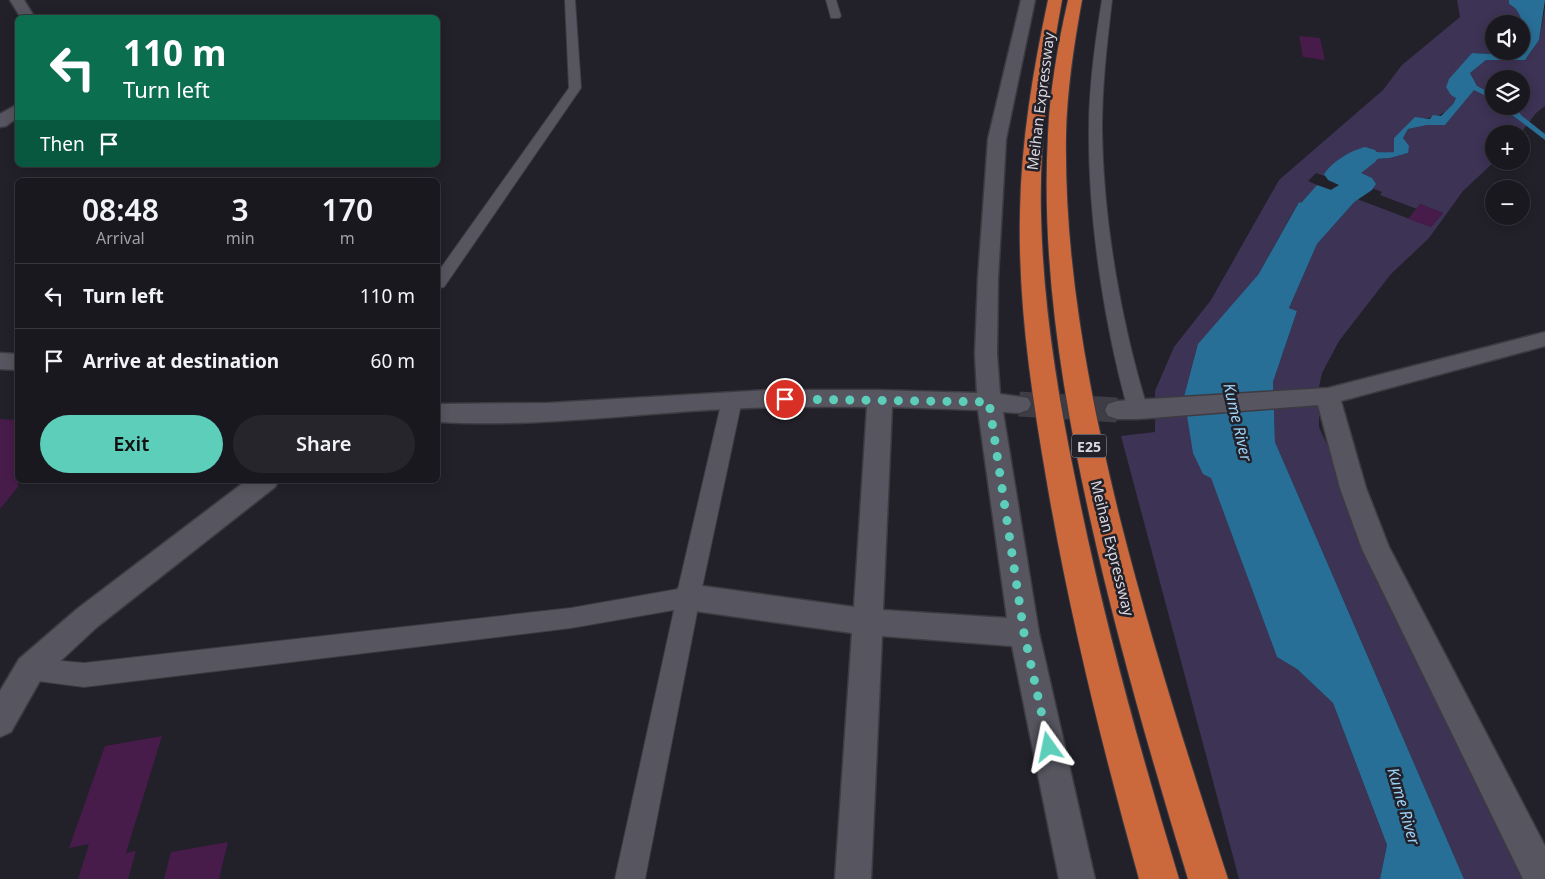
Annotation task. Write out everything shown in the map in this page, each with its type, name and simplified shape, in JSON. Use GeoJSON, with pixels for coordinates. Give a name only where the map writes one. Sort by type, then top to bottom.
{"type":"FeatureCollection","features":[{"type":"Feature","properties":{"kind":"highway","name":"Meihan Expressway"},"geometry":{"type":"LineString","coordinates":[[1054,0],[1039,88],[1030,179],[1033,293],[1041,364],[1074,552],[1099,660],[1133,792],[1159,879]]}},
{"type":"Feature","properties":{"kind":"highway","name":"Meihan Expressway"},"geometry":{"type":"LineString","coordinates":[[1074,0],[1061,92],[1057,183],[1058,239],[1074,367],[1088,445],[1110,542],[1147,678],[1208,879]]}},
{"type":"Feature","properties":{"kind":"street"},"geometry":{"type":"LineString","coordinates":[[17,0],[22,4],[27,15]]}},
{"type":"Feature","properties":{"kind":"street"},"geometry":{"type":"LineString","coordinates":[[440,280],[575,88],[570,0]]}},
{"type":"Feature","properties":{"kind":"street"},"geometry":{"type":"LineString","coordinates":[[831,0],[835,16]]}},
{"type":"Feature","properties":{"kind":"street"},"geometry":{"type":"LineString","coordinates":[[1028,0],[997,139],[988,278],[986,354],[989,402],[1024,633],[1077,879]]}},
{"type":"Feature","properties":{"kind":"street"},"geometry":{"type":"LineString","coordinates":[[1107,0],[1097,95],[1096,147],[1099,202],[1116,321],[1135,410],[1321,397],[1545,339]]}},
{"type":"Feature","properties":{"kind":"street"},"geometry":{"type":"LineString","coordinates":[[0,122],[15,112]]}},
{"type":"Feature","properties":{"kind":"street"},"geometry":{"type":"LineString","coordinates":[[0,361],[15,362]]}},
{"type":"Feature","properties":{"kind":"street"},"geometry":{"type":"LineString","coordinates":[[1321,397],[1376,548],[1527,846],[1541,879]]}},
{"type":"Feature","properties":{"kind":"street"},"geometry":{"type":"LineString","coordinates":[[853,879],[869,622],[880,399]]}},
{"type":"Feature","properties":{"kind":"street"},"geometry":{"type":"LineString","coordinates":[[440,414],[528,412],[732,400],[880,399],[1019,404]]}},
{"type":"Feature","properties":{"kind":"street"},"geometry":{"type":"LineString","coordinates":[[630,879],[688,597],[732,400]]}},
{"type":"Feature","properties":{"kind":"street"},"geometry":{"type":"LineString","coordinates":[[0,721],[30,669],[87,618],[262,483]]}},
{"type":"Feature","properties":{"kind":"street"},"geometry":{"type":"LineString","coordinates":[[30,669],[84,675],[561,619],[688,597],[869,622],[1024,633]]}},
{"type":"Feature","properties":{"kind":"shaded area"},"geometry":{"type":"Polygon","coordinates":[[[1457,0],[1509,0],[1509,4],[1515,8],[1519,15],[1485,15],[1485,54],[1472,53],[1450,79],[1446,87],[1456,98],[1444,113],[1434,117],[1415,118],[1394,138],[1395,153],[1363,152],[1348,159],[1327,177],[1316,173],[1308,181],[1317,185],[1301,203],[1298,203],[1258,275],[1203,474],[1211,477],[1277,657],[1297,669],[1333,703],[1387,845],[1380,879],[1239,879],[1121,436],[1155,432],[1155,391],[1174,347],[1211,300],[1279,180],[1383,90],[1402,65],[1460,17],[1457,0]]]}},
{"type":"Feature","properties":{"kind":"shaded area"},"geometry":{"type":"Polygon","coordinates":[[[1545,7],[1545,106],[1536,113],[1527,125],[1485,125],[1485,170],[1463,191],[1429,238],[1391,274],[1339,341],[1322,373],[1319,387],[1319,427],[1501,825],[1523,879],[1464,879],[1275,442],[1273,382],[1297,311],[1289,308],[1317,244],[1357,199],[1431,227],[1443,213],[1420,204],[1417,209],[1380,195],[1382,192],[1361,184],[1350,170],[1376,159],[1390,158],[1408,153],[1403,138],[1408,129],[1427,125],[1445,125],[1477,86],[1470,73],[1486,60],[1530,60],[1530,53],[1539,40],[1545,7]]]}},
{"type":"Feature","properties":{"kind":"water"},"geometry":{"type":"Polygon","coordinates":[[[1509,0],[1545,0],[1539,40],[1530,53],[1530,15],[1519,15],[1515,8],[1509,4],[1509,0]]]}},
{"type":"Feature","properties":{"kind":"water"},"geometry":{"type":"Polygon","coordinates":[[[1472,53],[1485,54],[1486,60],[1470,73],[1477,86],[1485,90],[1485,96],[1474,90],[1445,125],[1427,125],[1408,129],[1403,138],[1409,146],[1408,153],[1390,158],[1376,159],[1350,170],[1361,184],[1357,187],[1327,177],[1344,162],[1358,154],[1365,152],[1394,152],[1394,138],[1415,117],[1430,119],[1433,115],[1441,116],[1453,104],[1456,98],[1451,95],[1446,87],[1449,79],[1472,53]]]}},
{"type":"Feature","properties":{"kind":"water"},"geometry":{"type":"Polygon","coordinates":[[[1512,115],[1521,115],[1545,134],[1545,140],[1530,129],[1530,125],[1525,125],[1512,115]]]}},
{"type":"Feature","properties":{"kind":"water"},"geometry":{"type":"Polygon","coordinates":[[[1317,185],[1357,199],[1317,244],[1289,308],[1297,311],[1273,382],[1275,442],[1464,879],[1380,879],[1387,845],[1333,703],[1297,669],[1277,657],[1211,478],[1203,474],[1193,453],[1184,397],[1198,344],[1258,275],[1299,202],[1301,203],[1317,185]]]}},
{"type":"Feature","properties":{"kind":"building"},"geometry":{"type":"Polygon","coordinates":[[[1299,36],[1320,38],[1325,60],[1303,57],[1299,36]]]}},
{"type":"Feature","properties":{"kind":"building"},"geometry":{"type":"Polygon","coordinates":[[[1420,204],[1443,213],[1431,227],[1408,219],[1420,204]]]}},
{"type":"Feature","properties":{"kind":"building"},"geometry":{"type":"Polygon","coordinates":[[[0,419],[15,420],[15,483],[18,483],[18,487],[0,509],[0,419]]]}},
{"type":"Feature","properties":{"kind":"building"},"geometry":{"type":"Polygon","coordinates":[[[162,736],[126,853],[136,851],[128,879],[78,879],[89,844],[69,848],[105,746],[162,736]]]}},
{"type":"Feature","properties":{"kind":"building"},"geometry":{"type":"Polygon","coordinates":[[[228,842],[219,879],[164,879],[171,852],[228,842]]]}},
{"type":"Feature","properties":{"kind":"waterway","name":"Kume River"},"geometry":{"type":"LineString","coordinates":[[1302,230],[1321,210],[1361,184],[1339,174],[1365,156]]}},
{"type":"Feature","properties":{"kind":"tunnel"},"geometry":{"type":"LineString","coordinates":[[1019,404],[1117,410]]}},
{"type":"Feature","properties":{"kind":"route"},"geometry":{"type":"LineString","coordinates":[[785,399],[989,402],[1024,633],[1049,747]]}}]}
